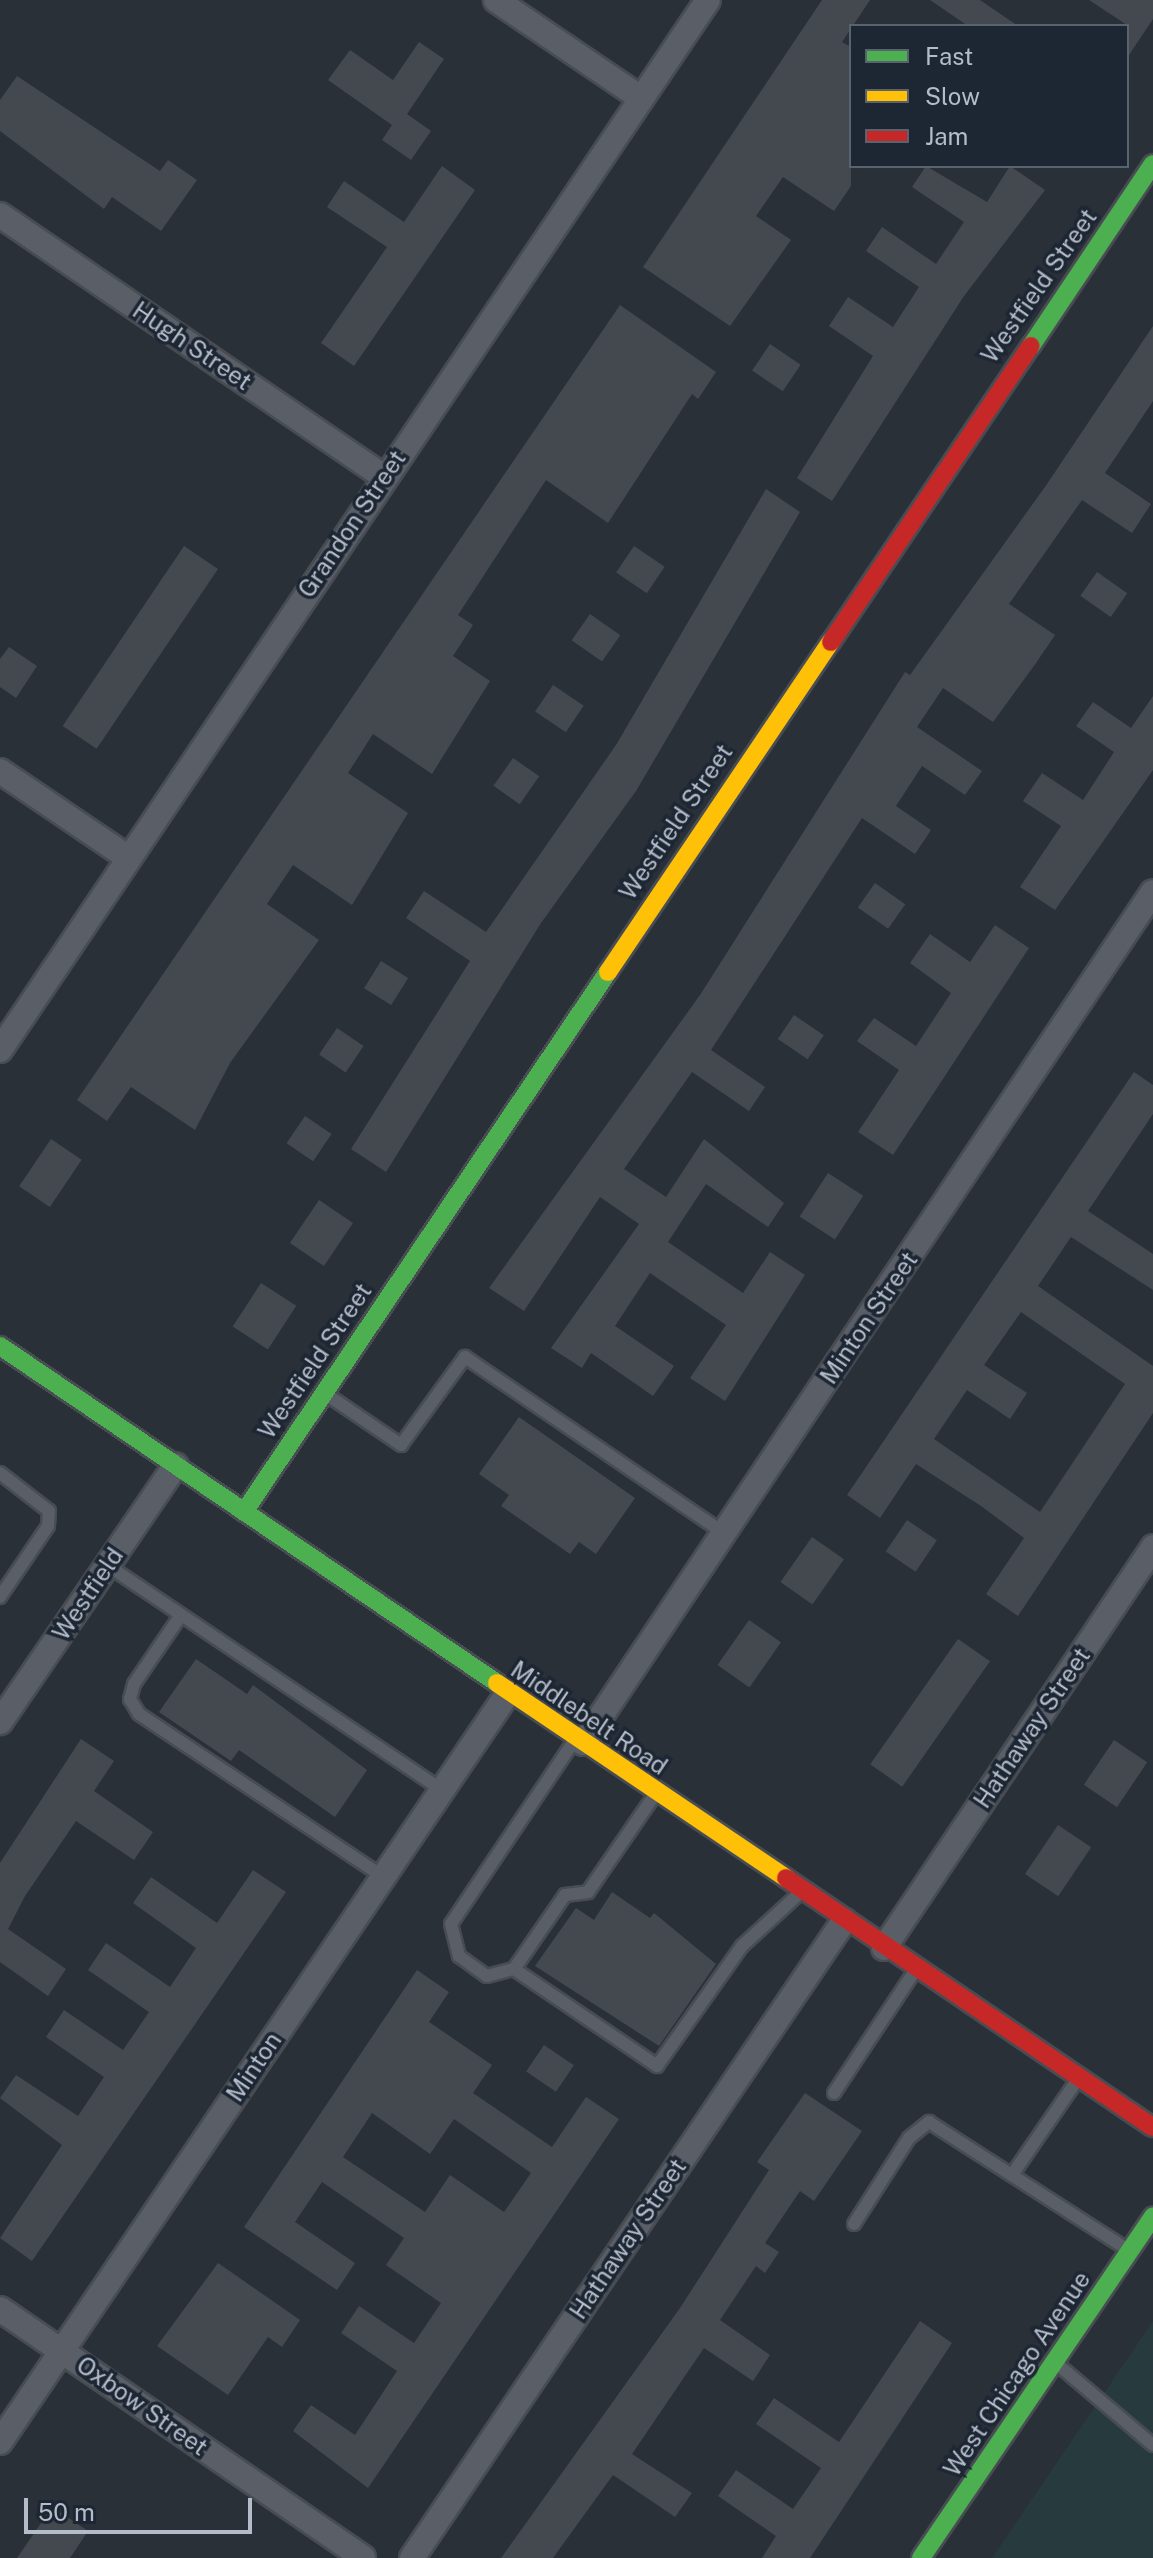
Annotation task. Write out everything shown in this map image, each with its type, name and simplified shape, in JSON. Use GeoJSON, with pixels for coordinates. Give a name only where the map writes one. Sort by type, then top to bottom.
{"type":"FeatureCollection","features":[{"type":"Feature","properties":{"kind":"street"},"geometry":{"type":"LineString","coordinates":[[496,0],[641,98]]}},
{"type":"Feature","properties":{"kind":"street","name":"Grandon Street"},"geometry":{"type":"LineString","coordinates":[[0,1050],[383,476],[708,0]]}},
{"type":"Feature","properties":{"kind":"street","name":"Westfield Street"},"geometry":{"type":"LineString","coordinates":[[244,1512],[1153,164]]}},
{"type":"Feature","properties":{"kind":"street","name":"Hugh Street"},"geometry":{"type":"LineString","coordinates":[[0,215],[383,476]]}},
{"type":"Feature","properties":{"kind":"street"},"geometry":{"type":"LineString","coordinates":[[0,771],[127,857]]}},
{"type":"Feature","properties":{"kind":"street","name":"Minton Street"},"geometry":{"type":"LineString","coordinates":[[580,1740],[725,1534],[1153,892]]}},
{"type":"Feature","properties":{"kind":"street","name":"Middlebelt Road"},"geometry":{"type":"LineString","coordinates":[[0,1346],[801,1892],[1153,2127]]}},
{"type":"Feature","properties":{"kind":"street","name":"Westfield"},"geometry":{"type":"LineString","coordinates":[[0,1722],[176,1465]]}},
{"type":"Feature","properties":{"kind":"street","name":"Hathaway Street"},"geometry":{"type":"LineString","coordinates":[[884,1948],[1153,1547]]}},
{"type":"Feature","properties":{"kind":"street","name":"Minton"},"geometry":{"type":"LineString","coordinates":[[0,2442],[508,1693]]}},
{"type":"Feature","properties":{"kind":"street","name":"Hathaway Street"},"geometry":{"type":"LineString","coordinates":[[412,2558],[844,1921]]}},
{"type":"Feature","properties":{"kind":"street","name":"West Chicago Avenue"},"geometry":{"type":"LineString","coordinates":[[925,2556],[1153,2216]]}},
{"type":"Feature","properties":{"kind":"street","name":"Oxbow Street"},"geometry":{"type":"LineString","coordinates":[[0,2309],[363,2558]]}},
{"type":"Feature","properties":{"kind":"lane"},"geometry":{"type":"LineString","coordinates":[[323,1392],[401,1445],[465,1357],[725,1534]]}},
{"type":"Feature","properties":{"kind":"lane"},"geometry":{"type":"LineString","coordinates":[[0,1473],[49,1511],[48,1526],[0,1597]]}},
{"type":"Feature","properties":{"kind":"lane"},"geometry":{"type":"LineString","coordinates":[[107,1565],[442,1790]]}},
{"type":"Feature","properties":{"kind":"lane"},"geometry":{"type":"LineString","coordinates":[[181,1615],[134,1684],[130,1699],[139,1714],[383,1877]]}},
{"type":"Feature","properties":{"kind":"lane"},"geometry":{"type":"LineString","coordinates":[[580,1740],[451,1924],[459,1956],[487,1976],[514,1969],[565,1895],[588,1892],[656,1793]]}},
{"type":"Feature","properties":{"kind":"lane"},"geometry":{"type":"LineString","coordinates":[[514,1969],[657,2066],[742,1946],[801,1892]]}},
{"type":"Feature","properties":{"kind":"lane"},"geometry":{"type":"LineString","coordinates":[[834,2093],[916,1969]]}},
{"type":"Feature","properties":{"kind":"lane"},"geometry":{"type":"LineString","coordinates":[[1012,2175],[1079,2077]]}},
{"type":"Feature","properties":{"kind":"lane"},"geometry":{"type":"LineString","coordinates":[[854,2224],[909,2138],[929,2122],[1130,2250]]}},
{"type":"Feature","properties":{"kind":"lane"},"geometry":{"type":"LineString","coordinates":[[1054,2361],[1153,2445]]}},
{"type":"Feature","properties":{"kind":"green space"},"geometry":{"type":"Polygon","coordinates":[[[1153,2321],[1153,2558],[992,2558],[1153,2321]]]}},
{"type":"Feature","properties":{"kind":"building"},"geometry":{"type":"Polygon","coordinates":[[[822,0],[870,0],[854,24],[849,24],[849,32],[842,42],[849,46],[851,186],[834,211],[783,177],[756,216],[791,240],[730,326],[643,267],[822,0]]]}},
{"type":"Feature","properties":{"kind":"building"},"geometry":{"type":"Polygon","coordinates":[[[930,0],[980,0],[1015,24],[965,24],[930,0]]]}},
{"type":"Feature","properties":{"kind":"building"},"geometry":{"type":"Polygon","coordinates":[[[1089,0],[1153,0],[1153,19],[1129,55],[1129,24],[1089,0]]]}},
{"type":"Feature","properties":{"kind":"building"},"geometry":{"type":"Polygon","coordinates":[[[419,42],[444,59],[407,114],[431,131],[411,160],[382,140],[392,125],[328,80],[350,50],[393,80],[419,42]]]}},
{"type":"Feature","properties":{"kind":"building"},"geometry":{"type":"Polygon","coordinates":[[[17,76],[160,171],[168,160],[197,180],[161,231],[112,197],[104,209],[0,131],[0,100],[17,76]]]}},
{"type":"Feature","properties":{"kind":"building"},"geometry":{"type":"Polygon","coordinates":[[[442,166],[475,190],[354,366],[321,343],[387,247],[327,207],[344,181],[404,222],[442,166]]]}},
{"type":"Feature","properties":{"kind":"building"},"geometry":{"type":"Polygon","coordinates":[[[925,168],[929,168],[987,202],[1009,168],[1013,168],[1045,190],[964,296],[832,501],[797,478],[873,356],[829,326],[848,297],[893,327],[919,287],[866,251],[882,227],[936,264],[964,222],[912,187],[925,168]]]}},
{"type":"Feature","properties":{"kind":"building"},"geometry":{"type":"Polygon","coordinates":[[[620,305],[716,372],[698,399],[692,394],[608,523],[546,480],[458,615],[473,625],[453,656],[490,681],[432,774],[373,734],[348,773],[408,813],[352,905],[293,865],[267,904],[319,940],[230,1063],[195,1130],[131,1087],[107,1121],[77,1100],[620,305]]]}},
{"type":"Feature","properties":{"kind":"building"},"geometry":{"type":"Polygon","coordinates":[[[1153,326],[1153,401],[1105,473],[1151,504],[1132,533],[1082,500],[1009,604],[1055,635],[1036,663],[993,722],[943,688],[917,727],[982,771],[965,795],[922,766],[896,806],[931,830],[915,854],[862,818],[711,1050],[765,1087],[749,1111],[692,1072],[624,1169],[666,1197],[704,1139],[784,1203],[768,1227],[706,1184],[668,1242],[743,1293],[770,1252],[805,1275],[725,1401],[690,1378],[726,1325],[650,1273],[615,1326],[674,1366],[653,1396],[591,1353],[582,1368],[551,1348],[639,1224],[600,1197],[524,1311],[489,1288],[700,995],[905,672],[910,675],[1047,484],[1153,326]]]}},
{"type":"Feature","properties":{"kind":"building"},"geometry":{"type":"Polygon","coordinates":[[[770,344],[801,365],[783,391],[752,371],[770,344]]]}},
{"type":"Feature","properties":{"kind":"building"},"geometry":{"type":"Polygon","coordinates":[[[766,489],[800,512],[636,791],[541,923],[386,1172],[351,1149],[470,961],[406,918],[424,891],[486,932],[616,745],[766,489]]]}},
{"type":"Feature","properties":{"kind":"building"},"geometry":{"type":"Polygon","coordinates":[[[184,546],[218,569],[97,749],[63,726],[184,546]]]}},
{"type":"Feature","properties":{"kind":"building"},"geometry":{"type":"Polygon","coordinates":[[[634,546],[665,567],[647,593],[616,573],[634,546]]]}},
{"type":"Feature","properties":{"kind":"building"},"geometry":{"type":"Polygon","coordinates":[[[1097,572],[1127,593],[1111,617],[1080,596],[1097,572]]]}},
{"type":"Feature","properties":{"kind":"building"},"geometry":{"type":"Polygon","coordinates":[[[590,614],[620,635],[602,661],[572,640],[590,614]]]}},
{"type":"Feature","properties":{"kind":"building"},"geometry":{"type":"Polygon","coordinates":[[[9,647],[37,666],[16,698],[0,687],[0,659],[9,647]]]}},
{"type":"Feature","properties":{"kind":"building"},"geometry":{"type":"Polygon","coordinates":[[[553,685],[584,706],[566,732],[535,712],[553,685]]]}},
{"type":"Feature","properties":{"kind":"building"},"geometry":{"type":"Polygon","coordinates":[[[1153,696],[1153,770],[1055,910],[1020,887],[1061,826],[1023,801],[1042,773],[1083,800],[1114,752],[1076,726],[1093,702],[1131,728],[1153,696]]]}},
{"type":"Feature","properties":{"kind":"building"},"geometry":{"type":"Polygon","coordinates":[[[513,758],[539,776],[520,804],[493,786],[513,758]]]}},
{"type":"Feature","properties":{"kind":"building"},"geometry":{"type":"Polygon","coordinates":[[[875,883],[905,904],[888,929],[858,908],[875,883]]]}},
{"type":"Feature","properties":{"kind":"building"},"geometry":{"type":"Polygon","coordinates":[[[995,925],[1029,948],[893,1155],[858,1132],[899,1070],[857,1041],[874,1018],[916,1046],[951,993],[910,963],[930,934],[970,962],[995,925]]]}},
{"type":"Feature","properties":{"kind":"building"},"geometry":{"type":"Polygon","coordinates":[[[381,961],[408,978],[391,1005],[364,988],[381,961]]]}},
{"type":"Feature","properties":{"kind":"building"},"geometry":{"type":"Polygon","coordinates":[[[794,1015],[824,1035],[808,1059],[778,1039],[794,1015]]]}},
{"type":"Feature","properties":{"kind":"building"},"geometry":{"type":"Polygon","coordinates":[[[337,1028],[364,1046],[346,1072],[319,1055],[337,1028]]]}},
{"type":"Feature","properties":{"kind":"building"},"geometry":{"type":"Polygon","coordinates":[[[1134,1072],[1153,1085],[1153,1114],[1088,1211],[1153,1254],[1153,1290],[1071,1237],[1038,1286],[1153,1366],[1153,1413],[1018,1616],[986,1594],[1024,1538],[981,1506],[916,1464],[880,1518],[847,1495],[1134,1072]],[[1021,1312],[984,1365],[1027,1393],[1010,1419],[967,1390],[934,1439],[1040,1512],[1125,1384],[1021,1312]]]}},
{"type":"Feature","properties":{"kind":"building"},"geometry":{"type":"Polygon","coordinates":[[[305,1116],[332,1134],[313,1161],[287,1143],[305,1116]]]}},
{"type":"Feature","properties":{"kind":"building"},"geometry":{"type":"Polygon","coordinates":[[[51,1139],[82,1160],[50,1207],[19,1186],[51,1139]]]}},
{"type":"Feature","properties":{"kind":"building"},"geometry":{"type":"Polygon","coordinates":[[[828,1173],[863,1196],[835,1239],[800,1217],[828,1173]]]}},
{"type":"Feature","properties":{"kind":"building"},"geometry":{"type":"Polygon","coordinates":[[[319,1200],[353,1223],[324,1266],[290,1243],[319,1200]]]}},
{"type":"Feature","properties":{"kind":"building"},"geometry":{"type":"Polygon","coordinates":[[[261,1283],[296,1306],[268,1349],[233,1327],[261,1283]]]}},
{"type":"Feature","properties":{"kind":"building"},"geometry":{"type":"Polygon","coordinates":[[[519,1417],[635,1498],[596,1554],[579,1542],[570,1554],[501,1506],[509,1495],[479,1474],[519,1417]]]}},
{"type":"Feature","properties":{"kind":"building"},"geometry":{"type":"Polygon","coordinates":[[[907,1520],[937,1540],[916,1572],[886,1552],[907,1520]]]}},
{"type":"Feature","properties":{"kind":"building"},"geometry":{"type":"Polygon","coordinates":[[[812,1537],[844,1559],[812,1604],[780,1582],[812,1537]]]}},
{"type":"Feature","properties":{"kind":"building"},"geometry":{"type":"Polygon","coordinates":[[[749,1620],[781,1642],[749,1687],[717,1665],[749,1620]]]}},
{"type":"Feature","properties":{"kind":"building"},"geometry":{"type":"Polygon","coordinates":[[[958,1639],[990,1661],[902,1787],[870,1764],[958,1639]]]}},
{"type":"Feature","properties":{"kind":"building"},"geometry":{"type":"Polygon","coordinates":[[[196,1659],[247,1694],[253,1685],[367,1770],[335,1817],[239,1750],[231,1761],[159,1712],[196,1659]]]}},
{"type":"Feature","properties":{"kind":"building"},"geometry":{"type":"Polygon","coordinates":[[[81,1739],[114,1761],[94,1791],[153,1832],[134,1860],[76,1821],[25,1896],[8,1929],[66,1969],[48,1996],[0,1962],[0,1863],[81,1739]]]}},
{"type":"Feature","properties":{"kind":"building"},"geometry":{"type":"Polygon","coordinates":[[[1114,1740],[1147,1762],[1117,1807],[1084,1785],[1114,1740]]]}},
{"type":"Feature","properties":{"kind":"building"},"geometry":{"type":"Polygon","coordinates":[[[1058,1825],[1091,1847],[1058,1896],[1025,1874],[1058,1825]]]}},
{"type":"Feature","properties":{"kind":"building"},"geometry":{"type":"Polygon","coordinates":[[[253,1870],[286,1892],[32,2261],[0,2238],[62,2145],[0,2098],[16,2075],[78,2116],[104,2077],[46,2037],[64,2010],[123,2050],[149,2012],[88,1970],[106,1943],[170,1987],[196,1948],[133,1903],[151,1877],[217,1923],[253,1870]]]}},
{"type":"Feature","properties":{"kind":"building"},"geometry":{"type":"Polygon","coordinates":[[[612,1892],[650,1918],[654,1913],[716,1964],[659,2046],[535,1966],[576,1908],[594,1920],[612,1892]]]}},
{"type":"Feature","properties":{"kind":"building"},"geometry":{"type":"Polygon","coordinates":[[[417,1970],[449,1992],[429,2022],[492,2065],[473,2093],[552,2147],[586,2097],[619,2119],[368,2488],[293,2431],[311,2405],[355,2435],[397,2371],[341,2333],[359,2306],[414,2343],[441,2303],[386,2265],[404,2238],[322,2182],[295,2222],[355,2263],[337,2290],[244,2227],[417,1970]],[[372,2113],[343,2157],[425,2212],[450,2175],[504,2212],[531,2173],[454,2119],[430,2154],[372,2113]]]}},
{"type":"Feature","properties":{"kind":"building"},"geometry":{"type":"Polygon","coordinates":[[[544,2045],[574,2065],[556,2092],[526,2072],[544,2045]]]}},
{"type":"Feature","properties":{"kind":"building"},"geometry":{"type":"Polygon","coordinates":[[[805,2093],[862,2131],[814,2201],[800,2191],[765,2243],[779,2252],[765,2273],[756,2266],[720,2320],[770,2355],[753,2381],[704,2348],[632,2454],[692,2493],[675,2517],[613,2475],[553,2558],[501,2558],[680,2308],[769,2170],[757,2162],[805,2093]]]}},
{"type":"Feature","properties":{"kind":"building"},"geometry":{"type":"Polygon","coordinates":[[[218,2263],[300,2320],[282,2347],[268,2337],[228,2395],[157,2346],[218,2263]]]}},
{"type":"Feature","properties":{"kind":"building"},"geometry":{"type":"Polygon","coordinates":[[[920,2321],[952,2343],[810,2558],[762,2558],[776,2536],[718,2496],[736,2470],[793,2509],[821,2468],[756,2424],[774,2398],[839,2442],[920,2321]]]}},
{"type":"Feature","properties":{"kind":"building"},"geometry":{"type":"Polygon","coordinates":[[[52,2507],[88,2531],[70,2558],[17,2558],[52,2507]]]}},
{"type":"Feature","properties":{"kind":"traffic: fast"},"geometry":{"type":"LineString","coordinates":[[1031,346],[1153,164]]}},
{"type":"Feature","properties":{"kind":"traffic: fast"},"geometry":{"type":"LineString","coordinates":[[244,1512],[608,972]]}},
{"type":"Feature","properties":{"kind":"traffic: fast"},"geometry":{"type":"LineString","coordinates":[[0,1346],[497,1683]]}},
{"type":"Feature","properties":{"kind":"traffic: fast"},"geometry":{"type":"LineString","coordinates":[[921,2558],[1153,2216]]}},
{"type":"Feature","properties":{"kind":"traffic: slow"},"geometry":{"type":"LineString","coordinates":[[608,972],[831,642]]}},
{"type":"Feature","properties":{"kind":"traffic: slow"},"geometry":{"type":"LineString","coordinates":[[497,1683],[786,1878]]}},
{"type":"Feature","properties":{"kind":"traffic: jam"},"geometry":{"type":"LineString","coordinates":[[831,642],[1031,346]]}},
{"type":"Feature","properties":{"kind":"traffic: jam"},"geometry":{"type":"LineString","coordinates":[[786,1878],[1153,2127]]}}]}
